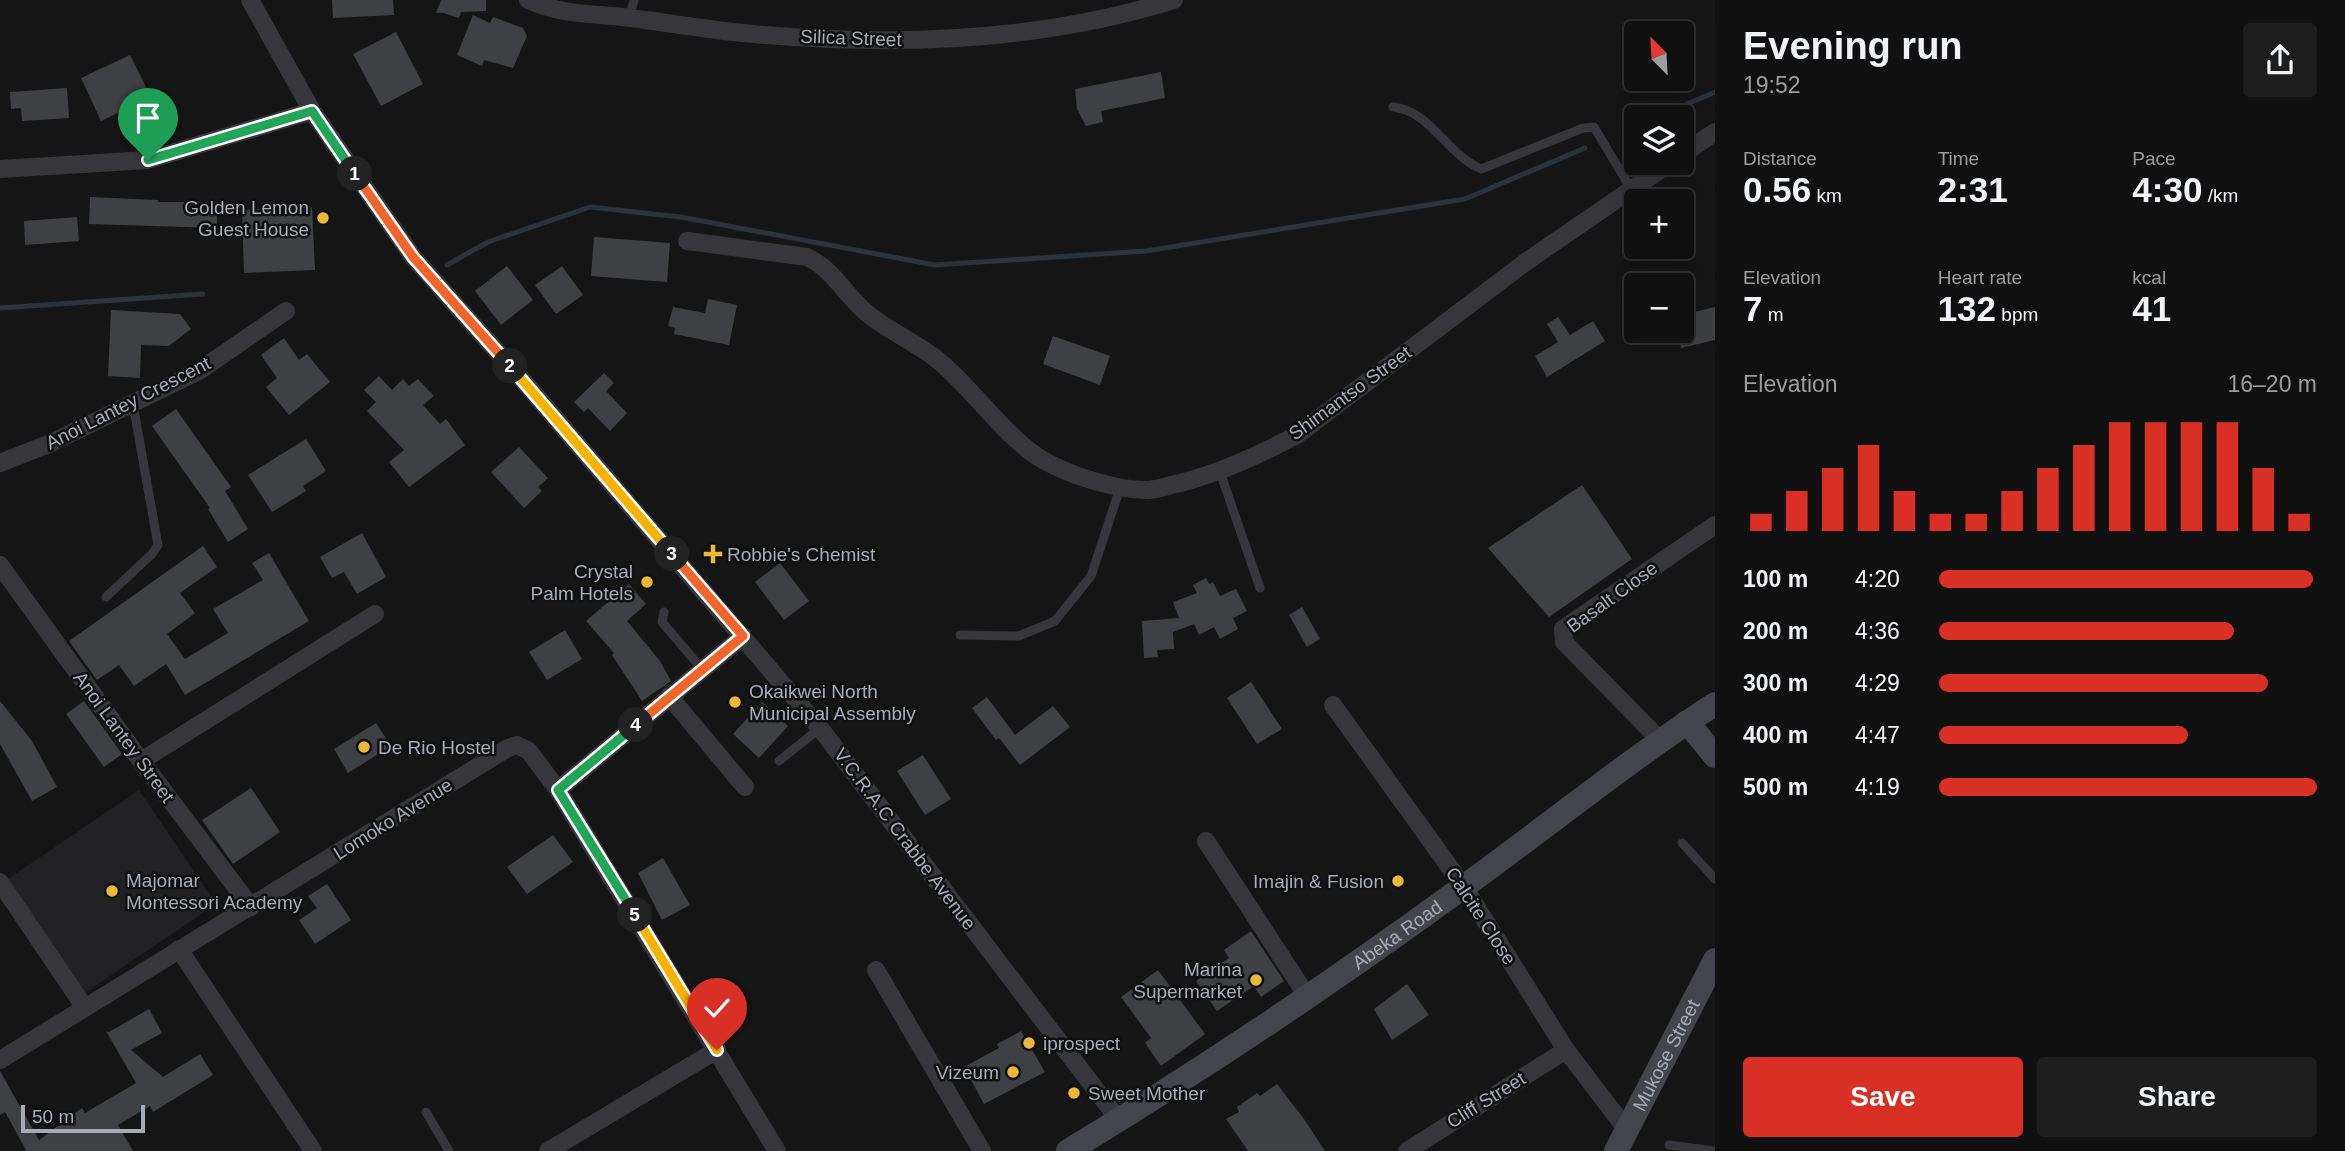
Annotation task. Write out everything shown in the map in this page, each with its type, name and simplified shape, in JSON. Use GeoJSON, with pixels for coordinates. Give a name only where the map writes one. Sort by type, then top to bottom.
{"type":"FeatureCollection","features":[{"type":"Feature","properties":{"kind":"street","name":"V.C.R.A.C Crabbe Avenue"},"geometry":{"type":"LineString","coordinates":[[250,0],[312,111],[413,257],[820,728],[1119,1120]]}},
{"type":"Feature","properties":{"kind":"street","name":"Silica Street"},"geometry":{"type":"LineString","coordinates":[[527,0],[550,10],[631,9],[745,33],[890,41],[1002,34],[1079,24],[1174,0]]}},
{"type":"Feature","properties":{"kind":"street"},"geometry":{"type":"LineString","coordinates":[[0,169],[148,160],[312,111]]}},
{"type":"Feature","properties":{"kind":"street"},"geometry":{"type":"LineString","coordinates":[[1694,147],[1715,132]]}},
{"type":"Feature","properties":{"kind":"street","name":"Shimantso Street"},"geometry":{"type":"LineString","coordinates":[[1631,189],[1652,175]]}},
{"type":"Feature","properties":{"kind":"street","name":"Shimantso Street"},"geometry":{"type":"LineString","coordinates":[[687,241],[807,257],[822,264],[869,316],[937,359],[1038,457],[1070,472],[1120,488],[1150,490],[1220,472],[1297,435],[1527,261],[1624,194]]}},
{"type":"Feature","properties":{"kind":"street","name":"Anoi Lantey Crescent"},"geometry":{"type":"LineString","coordinates":[[0,463],[51,443],[199,371],[286,311]]}},
{"type":"Feature","properties":{"kind":"street","name":"Basalt Close"},"geometry":{"type":"LineString","coordinates":[[1661,741],[1564,642],[1563,629],[1715,525]]}},
{"type":"Feature","properties":{"kind":"street","name":"Anoi Lantey Street"},"geometry":{"type":"LineString","coordinates":[[0,565],[141,761],[251,907]]}},
{"type":"Feature","properties":{"kind":"street"},"geometry":{"type":"LineString","coordinates":[[141,761],[376,614]]}},
{"type":"Feature","properties":{"kind":"street"},"geometry":{"type":"LineString","coordinates":[[558,790],[743,636]]}},
{"type":"Feature","properties":{"kind":"street"},"geometry":{"type":"LineString","coordinates":[[669,696],[745,787]]}},
{"type":"Feature","properties":{"kind":"street","name":"Abeka Road"},"geometry":{"type":"LineString","coordinates":[[1068,1151],[1307,996],[1464,887],[1715,704]]}},
{"type":"Feature","properties":{"kind":"street","name":"Calcite Close"},"geometry":{"type":"LineString","coordinates":[[1333,705],[1464,887],[1621,1140]]}},
{"type":"Feature","properties":{"kind":"street"},"geometry":{"type":"LineString","coordinates":[[1687,722],[1715,756]]}},
{"type":"Feature","properties":{"kind":"street","name":"Lomoko Avenue"},"geometry":{"type":"LineString","coordinates":[[0,1060],[508,748],[517,745],[529,751],[558,790],[777,1151]]}},
{"type":"Feature","properties":{"kind":"street"},"geometry":{"type":"LineString","coordinates":[[1206,841],[1307,996]]}},
{"type":"Feature","properties":{"kind":"street"},"geometry":{"type":"LineString","coordinates":[[0,882],[85,1008]]}},
{"type":"Feature","properties":{"kind":"street"},"geometry":{"type":"LineString","coordinates":[[179,949],[313,1151]]}},
{"type":"Feature","properties":{"kind":"street","name":"Mukose Street"},"geometry":{"type":"LineString","coordinates":[[1621,1140],[1715,960]]}},
{"type":"Feature","properties":{"kind":"street"},"geometry":{"type":"LineString","coordinates":[[876,970],[982,1151]]}},
{"type":"Feature","properties":{"kind":"street"},"geometry":{"type":"LineString","coordinates":[[548,1151],[717,1050]]}},
{"type":"Feature","properties":{"kind":"street","name":"Cliff Street"},"geometry":{"type":"LineString","coordinates":[[1407,1151],[1566,1050]]}},
{"type":"Feature","properties":{"kind":"lane"},"geometry":{"type":"LineString","coordinates":[[1393,107],[1404,108],[1421,116],[1444,143],[1481,169],[1583,128],[1594,127],[1631,189]]}},
{"type":"Feature","properties":{"kind":"lane"},"geometry":{"type":"LineString","coordinates":[[106,597],[152,554],[158,545],[133,404]]}},
{"type":"Feature","properties":{"kind":"lane"},"geometry":{"type":"LineString","coordinates":[[1220,472],[1260,588]]}},
{"type":"Feature","properties":{"kind":"lane"},"geometry":{"type":"LineString","coordinates":[[960,635],[1019,636],[1055,621],[1091,576],[1120,488]]}},
{"type":"Feature","properties":{"kind":"lane"},"geometry":{"type":"LineString","coordinates":[[664,612],[662,622],[702,669]]}},
{"type":"Feature","properties":{"kind":"lane"},"geometry":{"type":"LineString","coordinates":[[779,761],[820,728]]}},
{"type":"Feature","properties":{"kind":"lane"},"geometry":{"type":"LineString","coordinates":[[1682,843],[1715,879]]}},
{"type":"Feature","properties":{"kind":"lane"},"geometry":{"type":"LineString","coordinates":[[426,1112],[449,1151]]}},
{"type":"Feature","properties":{"kind":"lane"},"geometry":{"type":"LineString","coordinates":[[1670,1145],[1715,1151]]}},
{"type":"Feature","properties":{"kind":"shaded area","name":"Majomar Montessori Academy"},"geometry":{"type":"Polygon","coordinates":[[[139,790],[216,904],[85,993],[8,879],[139,790]]]}},
{"type":"Feature","properties":{"kind":"building"},"geometry":{"type":"Polygon","coordinates":[[[332,0],[393,0],[394,15],[333,18],[332,0]]]}},
{"type":"Feature","properties":{"kind":"building"},"geometry":{"type":"Polygon","coordinates":[[[441,0],[486,0],[486,11],[461,12],[459,18],[436,13],[441,0]]]}},
{"type":"Feature","properties":{"kind":"building"},"geometry":{"type":"Polygon","coordinates":[[[473,15],[490,23],[493,17],[523,28],[527,36],[513,68],[484,60],[482,66],[457,55],[473,15]]]}},
{"type":"Feature","properties":{"kind":"building"},"geometry":{"type":"Polygon","coordinates":[[[396,32],[423,84],[381,106],[353,54],[396,32]]]}},
{"type":"Feature","properties":{"kind":"building"},"geometry":{"type":"Polygon","coordinates":[[[130,55],[151,97],[101,121],[81,78],[130,55]]]}},
{"type":"Feature","properties":{"kind":"building"},"geometry":{"type":"Polygon","coordinates":[[[1161,72],[1165,98],[1101,111],[1103,122],[1086,126],[1077,109],[1075,89],[1161,72]]]}},
{"type":"Feature","properties":{"kind":"building"},"geometry":{"type":"Polygon","coordinates":[[[67,88],[69,118],[22,121],[21,108],[11,109],[10,92],[67,88]]]}},
{"type":"Feature","properties":{"kind":"building"},"geometry":{"type":"Polygon","coordinates":[[[90,197],[158,202],[217,202],[217,228],[89,224],[90,197]]]}},
{"type":"Feature","properties":{"kind":"building"},"geometry":{"type":"Polygon","coordinates":[[[312,207],[315,270],[244,273],[242,210],[312,207]]]}},
{"type":"Feature","properties":{"kind":"building"},"geometry":{"type":"Polygon","coordinates":[[[77,217],[79,241],[25,245],[24,221],[77,217]]]}},
{"type":"Feature","properties":{"kind":"building"},"geometry":{"type":"Polygon","coordinates":[[[594,237],[670,243],[667,282],[591,276],[594,237]]]}},
{"type":"Feature","properties":{"kind":"building"},"geometry":{"type":"Polygon","coordinates":[[[507,266],[533,300],[501,325],[475,291],[507,266]]]}},
{"type":"Feature","properties":{"kind":"building"},"geometry":{"type":"Polygon","coordinates":[[[562,266],[583,295],[556,314],[535,285],[562,266]]]}},
{"type":"Feature","properties":{"kind":"building"},"geometry":{"type":"Polygon","coordinates":[[[708,299],[737,305],[729,345],[674,334],[675,328],[668,326],[673,307],[705,313],[708,299]]]}},
{"type":"Feature","properties":{"kind":"building"},"geometry":{"type":"Polygon","coordinates":[[[1715,307],[1715,340],[1681,348],[1680,343],[1694,343],[1694,312],[1715,307]]]}},
{"type":"Feature","properties":{"kind":"building"},"geometry":{"type":"Polygon","coordinates":[[[111,310],[180,314],[191,329],[169,346],[141,345],[140,378],[108,376],[111,310]]]}},
{"type":"Feature","properties":{"kind":"building"},"geometry":{"type":"Polygon","coordinates":[[[1558,317],[1570,335],[1593,321],[1605,341],[1547,377],[1535,356],[1558,342],[1547,324],[1558,317]]]}},
{"type":"Feature","properties":{"kind":"building"},"geometry":{"type":"Polygon","coordinates":[[[1053,336],[1110,356],[1100,385],[1043,364],[1053,336]]]}},
{"type":"Feature","properties":{"kind":"building"},"geometry":{"type":"Polygon","coordinates":[[[284,338],[299,360],[307,354],[330,382],[289,415],[266,387],[277,378],[261,355],[284,338]]]}},
{"type":"Feature","properties":{"kind":"building"},"geometry":{"type":"Polygon","coordinates":[[[604,373],[614,383],[606,391],[627,413],[610,431],[588,408],[584,412],[574,402],[604,373]]]}},
{"type":"Feature","properties":{"kind":"building"},"geometry":{"type":"Polygon","coordinates":[[[379,376],[392,390],[403,379],[409,386],[418,379],[434,396],[423,405],[440,424],[446,419],[465,445],[409,487],[389,462],[404,450],[367,411],[376,402],[364,390],[379,376]]]}},
{"type":"Feature","properties":{"kind":"building"},"geometry":{"type":"Polygon","coordinates":[[[176,409],[231,487],[225,491],[248,529],[228,542],[208,509],[210,508],[152,426],[176,409]]]}},
{"type":"Feature","properties":{"kind":"building"},"geometry":{"type":"Polygon","coordinates":[[[306,439],[326,471],[303,486],[306,491],[272,512],[248,475],[306,439]]]}},
{"type":"Feature","properties":{"kind":"building"},"geometry":{"type":"Polygon","coordinates":[[[519,447],[548,478],[538,487],[542,491],[524,508],[491,472],[519,447]]]}},
{"type":"Feature","properties":{"kind":"building"},"geometry":{"type":"Polygon","coordinates":[[[1582,485],[1632,559],[1549,617],[1488,548],[1582,485]]]}},
{"type":"Feature","properties":{"kind":"building"},"geometry":{"type":"Polygon","coordinates":[[[362,533],[386,577],[357,594],[344,572],[332,578],[320,557],[362,533]]]}},
{"type":"Feature","properties":{"kind":"building"},"geometry":{"type":"Polygon","coordinates":[[[203,546],[217,567],[180,593],[195,613],[167,634],[185,659],[228,633],[213,609],[263,580],[252,563],[269,553],[309,621],[185,695],[166,664],[134,686],[119,665],[97,680],[69,641],[203,546]]]}},
{"type":"Feature","properties":{"kind":"building"},"geometry":{"type":"Polygon","coordinates":[[[780,563],[809,601],[784,620],[755,582],[780,563]]]}},
{"type":"Feature","properties":{"kind":"building"},"geometry":{"type":"Polygon","coordinates":[[[1206,578],[1209,584],[1213,582],[1220,596],[1236,589],[1247,611],[1233,618],[1238,629],[1220,639],[1214,627],[1199,635],[1194,624],[1173,632],[1174,649],[1157,650],[1158,657],[1144,658],[1142,621],[1179,618],[1173,602],[1197,593],[1193,585],[1206,578]]]}},
{"type":"Feature","properties":{"kind":"building"},"geometry":{"type":"Polygon","coordinates":[[[629,584],[646,604],[627,621],[660,661],[671,681],[642,701],[612,655],[614,653],[586,621],[629,584]]]}},
{"type":"Feature","properties":{"kind":"building"},"geometry":{"type":"Polygon","coordinates":[[[1302,607],[1320,639],[1307,647],[1289,615],[1302,607]]]}},
{"type":"Feature","properties":{"kind":"building"},"geometry":{"type":"Polygon","coordinates":[[[565,630],[582,659],[547,680],[529,652],[565,630]]]}},
{"type":"Feature","properties":{"kind":"building"},"geometry":{"type":"Polygon","coordinates":[[[1251,682],[1282,729],[1257,744],[1227,698],[1251,682]]]}},
{"type":"Feature","properties":{"kind":"building"},"geometry":{"type":"Polygon","coordinates":[[[987,697],[1015,735],[1053,706],[1070,727],[1020,765],[999,738],[996,740],[972,708],[987,697]]]}},
{"type":"Feature","properties":{"kind":"building"},"geometry":{"type":"Polygon","coordinates":[[[0,701],[32,741],[57,787],[32,801],[0,744],[0,701]]]}},
{"type":"Feature","properties":{"kind":"building"},"geometry":{"type":"Polygon","coordinates":[[[84,701],[122,754],[104,767],[66,714],[84,701]]]}},
{"type":"Feature","properties":{"kind":"building"},"geometry":{"type":"Polygon","coordinates":[[[762,702],[788,726],[759,758],[733,734],[762,702]]]}},
{"type":"Feature","properties":{"kind":"building"},"geometry":{"type":"Polygon","coordinates":[[[376,723],[391,746],[348,773],[334,749],[376,723]]]}},
{"type":"Feature","properties":{"kind":"building"},"geometry":{"type":"Polygon","coordinates":[[[923,755],[951,799],[925,815],[897,771],[923,755]]]}},
{"type":"Feature","properties":{"kind":"building"},"geometry":{"type":"Polygon","coordinates":[[[251,788],[280,832],[233,864],[202,820],[251,788]]]}},
{"type":"Feature","properties":{"kind":"building"},"geometry":{"type":"Polygon","coordinates":[[[553,835],[573,862],[527,894],[507,867],[553,835]]]}},
{"type":"Feature","properties":{"kind":"building"},"geometry":{"type":"Polygon","coordinates":[[[663,858],[690,905],[662,920],[638,873],[663,858]]]}},
{"type":"Feature","properties":{"kind":"building"},"geometry":{"type":"Polygon","coordinates":[[[327,884],[351,920],[315,944],[299,920],[317,908],[308,896],[327,884]]]}},
{"type":"Feature","properties":{"kind":"building"},"geometry":{"type":"Polygon","coordinates":[[[1251,931],[1284,981],[1261,997],[1254,986],[1217,1011],[1196,981],[1229,958],[1224,950],[1251,931]]]}},
{"type":"Feature","properties":{"kind":"building"},"geometry":{"type":"Polygon","coordinates":[[[1158,970],[1205,1034],[1161,1066],[1145,1043],[1151,1038],[1121,997],[1158,970]]]}},
{"type":"Feature","properties":{"kind":"building"},"geometry":{"type":"Polygon","coordinates":[[[1407,984],[1429,1015],[1392,1040],[1374,1009],[1407,984]]]}},
{"type":"Feature","properties":{"kind":"building"},"geometry":{"type":"Polygon","coordinates":[[[149,1009],[162,1033],[131,1050],[163,1077],[200,1054],[213,1075],[153,1112],[150,1106],[118,1125],[133,1151],[25,1151],[5,1112],[0,1115],[0,1071],[39,1140],[82,1108],[85,1113],[136,1083],[106,1031],[109,1032],[149,1009]]]}},
{"type":"Feature","properties":{"kind":"building"},"geometry":{"type":"Polygon","coordinates":[[[1021,1031],[1045,1072],[984,1104],[964,1067],[999,1048],[997,1044],[1021,1031]]]}},
{"type":"Feature","properties":{"kind":"building"},"geometry":{"type":"Polygon","coordinates":[[[1277,1084],[1325,1151],[1248,1151],[1226,1119],[1239,1112],[1237,1107],[1257,1093],[1260,1096],[1277,1084]]]}},
{"type":"Feature","properties":{"kind":"waterway"},"geometry":{"type":"LineString","coordinates":[[1685,105],[1715,92]]}},
{"type":"Feature","properties":{"kind":"waterway"},"geometry":{"type":"LineString","coordinates":[[447,265],[488,242],[590,207],[681,217],[935,265],[1146,251],[1465,199],[1585,148]]}},
{"type":"Feature","properties":{"kind":"waterway"},"geometry":{"type":"LineString","coordinates":[[0,308],[203,294]]}},
{"type":"Feature","properties":{"kind":"place","name":"Golden Lemon Guest House"},"geometry":{"type":"Point","coordinates":[323,218]}},
{"type":"Feature","properties":{"kind":"place","name":"Robbie's Chemist"},"geometry":{"type":"Point","coordinates":[713,554]}},
{"type":"Feature","properties":{"kind":"place","name":"Crystal Palm Hotels"},"geometry":{"type":"Point","coordinates":[647,582]}},
{"type":"Feature","properties":{"kind":"place","name":"Okaikwei North Municipal Assembly"},"geometry":{"type":"Point","coordinates":[735,702]}},
{"type":"Feature","properties":{"kind":"place","name":"De Rio Hostel"},"geometry":{"type":"Point","coordinates":[364,747]}},
{"type":"Feature","properties":{"kind":"place","name":"Imajin & Fusion"},"geometry":{"type":"Point","coordinates":[1398,881]}},
{"type":"Feature","properties":{"kind":"place","name":"Majomar Montessori Academy"},"geometry":{"type":"Point","coordinates":[112,891]}},
{"type":"Feature","properties":{"kind":"place","name":"Marina Supermarket"},"geometry":{"type":"Point","coordinates":[1256,980]}},
{"type":"Feature","properties":{"kind":"place","name":"iprospect"},"geometry":{"type":"Point","coordinates":[1029,1043]}},
{"type":"Feature","properties":{"kind":"place","name":"Vizeum"},"geometry":{"type":"Point","coordinates":[1013,1072]}},
{"type":"Feature","properties":{"kind":"place","name":"Sweet Mother"},"geometry":{"type":"Point","coordinates":[1074,1093]}},
{"type":"Feature","properties":{"kind":"route"},"geometry":{"type":"LineString","coordinates":[[148,160],[312,111],[413,257],[743,636],[558,790],[717,1050]]}}]}
